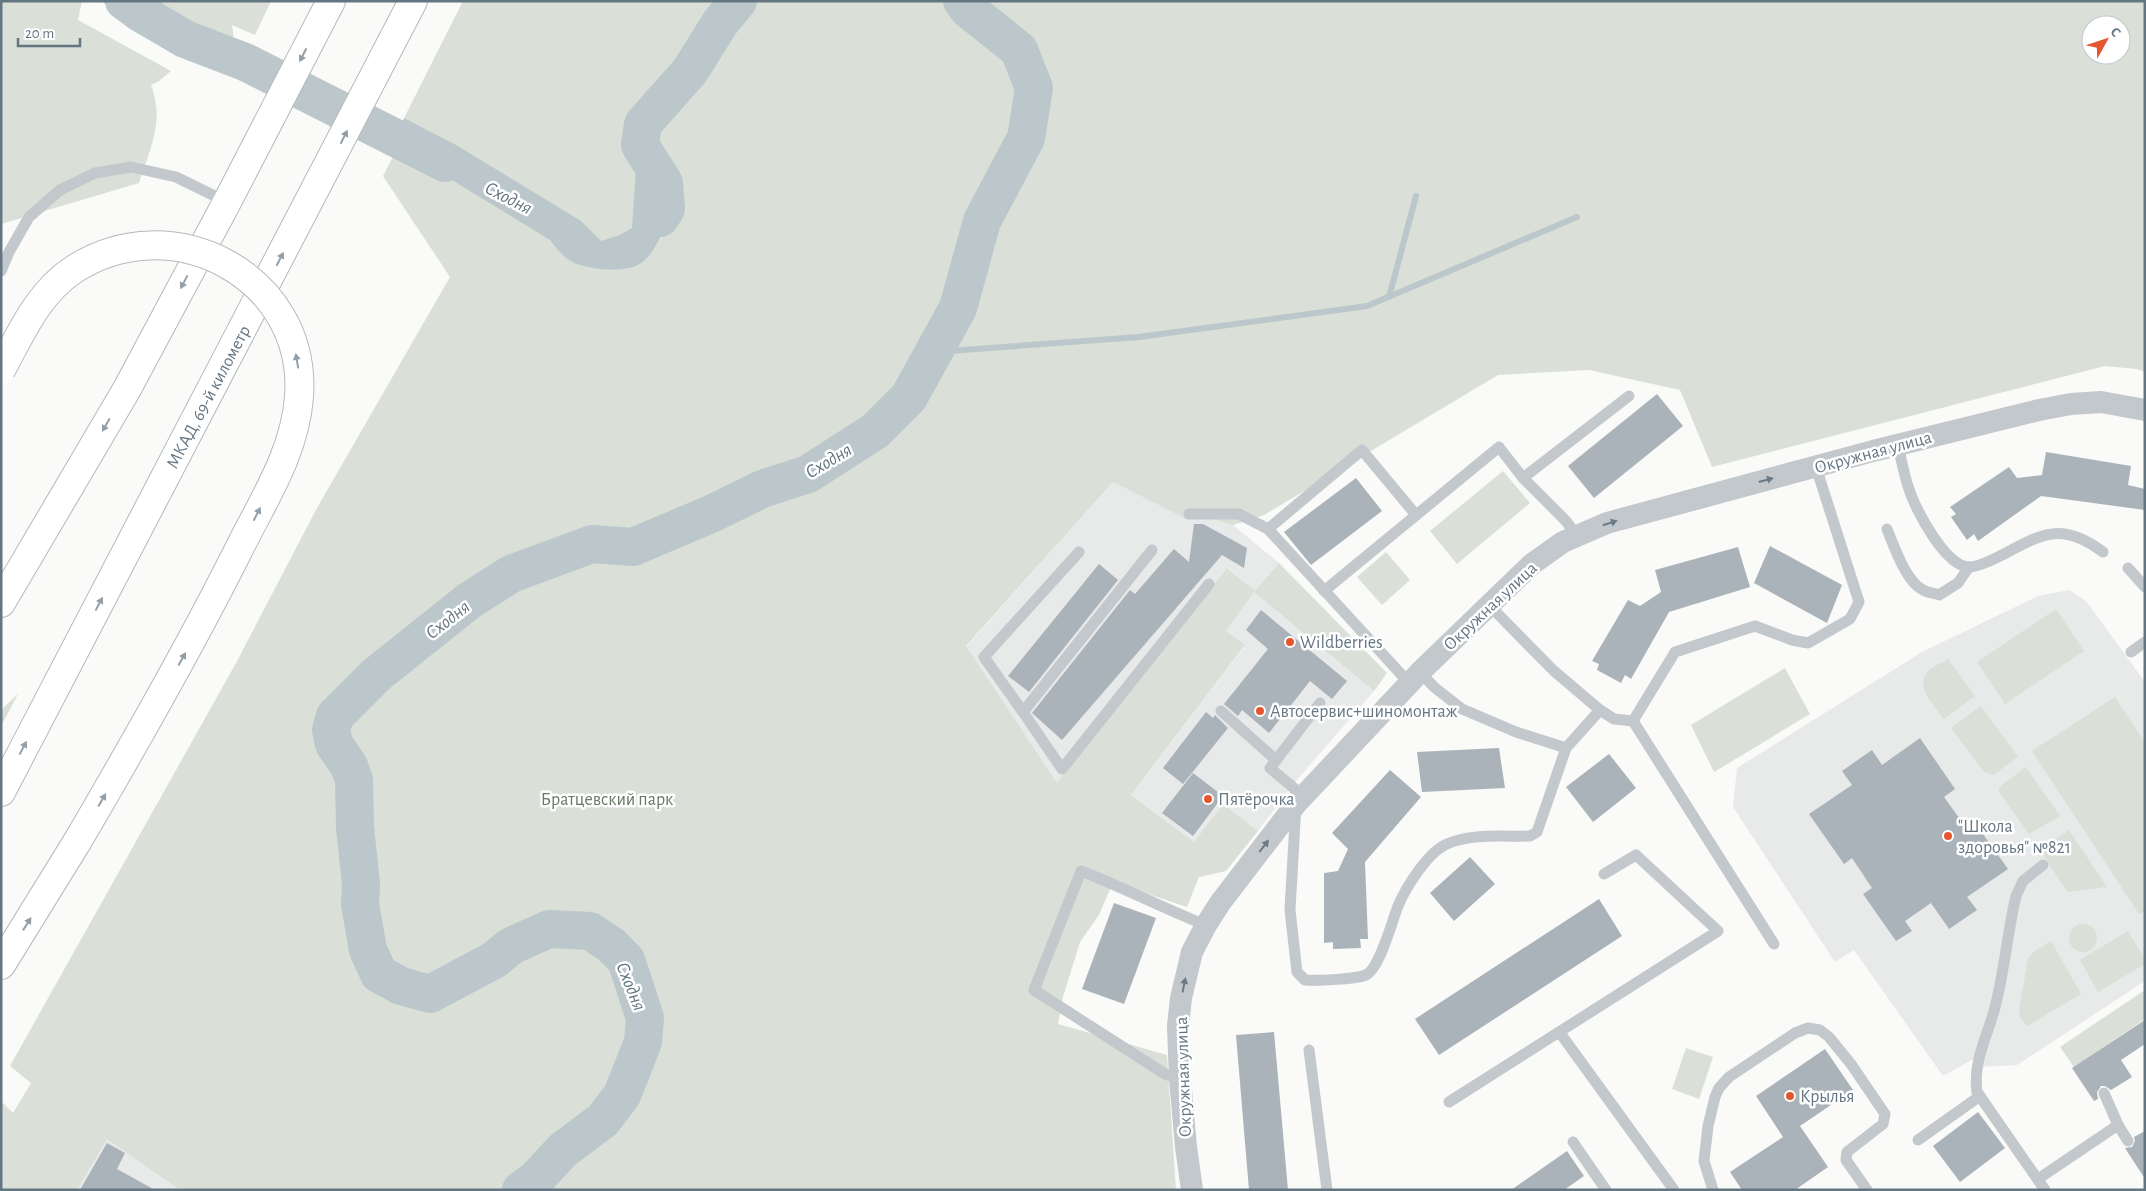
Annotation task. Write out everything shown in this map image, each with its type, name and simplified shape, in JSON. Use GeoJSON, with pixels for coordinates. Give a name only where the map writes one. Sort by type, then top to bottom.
{"type":"FeatureCollection","features":[{"type":"Feature","properties":{"kind":"main road","name":"МКАД, 69-й километр"},"geometry":{"type":"LineString","coordinates":[[1,792],[414,1]]}},
{"type":"Feature","properties":{"kind":"main road"},"geometry":{"type":"LineString","coordinates":[[5,597],[127,389],[328,7]]}},
{"type":"Feature","properties":{"kind":"main road"},"geometry":{"type":"LineString","coordinates":[[1,370],[27,322],[40,304],[70,272],[108,252],[151,245],[194,250],[234,268],[252,281],[280,315],[290,334],[297,355],[300,375],[297,418],[284,461],[204,618],[145,726],[77,842],[1,965]]}},
{"type":"Feature","properties":{"kind":"street","name":"Окружная улица"},"geometry":{"type":"LineString","coordinates":[[1192,1190],[1180,1079],[1178,1026],[1181,998],[1192,952],[1206,925],[1296,804],[1415,678],[1532,564],[1563,542],[1607,523],[1898,444],[2071,404],[2101,402],[2145,410]]}},
{"type":"Feature","properties":{"kind":"lane"},"geometry":{"type":"LineString","coordinates":[[1,270],[29,217],[60,190],[95,173],[131,167],[176,177],[227,202]]}},
{"type":"Feature","properties":{"kind":"lane"},"geometry":{"type":"LineString","coordinates":[[1523,478],[1629,396]]}},
{"type":"Feature","properties":{"kind":"lane"},"geometry":{"type":"LineString","coordinates":[[1898,444],[1909,490],[1922,518],[1952,560],[1960,566],[1969,567],[1986,563],[2027,541],[2065,532],[2081,538],[2103,552]]}},
{"type":"Feature","properties":{"kind":"lane"},"geometry":{"type":"LineString","coordinates":[[1324,591],[1499,448],[1523,478],[1566,521],[1577,536]]}},
{"type":"Feature","properties":{"kind":"lane"},"geometry":{"type":"LineString","coordinates":[[1268,529],[1362,450],[1416,515]]}},
{"type":"Feature","properties":{"kind":"lane"},"geometry":{"type":"LineString","coordinates":[[1633,721],[1675,652],[1755,626],[1792,640],[1808,643],[1850,619],[1859,602],[1816,467]]}},
{"type":"Feature","properties":{"kind":"lane"},"geometry":{"type":"LineString","coordinates":[[1189,514],[1239,514],[1268,529],[1324,591],[1415,678],[1434,687],[1462,709],[1516,732],[1566,748]]}},
{"type":"Feature","properties":{"kind":"lane"},"geometry":{"type":"LineString","coordinates":[[1887,529],[1896,553],[1909,576],[1922,590],[1938,595],[1958,583],[1969,567]]}},
{"type":"Feature","properties":{"kind":"lane"},"geometry":{"type":"LineString","coordinates":[[1023,712],[1152,550]]}},
{"type":"Feature","properties":{"kind":"lane"},"geometry":{"type":"LineString","coordinates":[[1079,552],[984,657],[1062,769],[1208,584]]}},
{"type":"Feature","properties":{"kind":"lane"},"geometry":{"type":"LineString","coordinates":[[2128,568],[2145,587]]}},
{"type":"Feature","properties":{"kind":"lane"},"geometry":{"type":"LineString","coordinates":[[1489,605],[1554,671],[1600,710],[1614,719],[1633,721]]}},
{"type":"Feature","properties":{"kind":"lane"},"geometry":{"type":"LineString","coordinates":[[2131,652],[2145,642]]}},
{"type":"Feature","properties":{"kind":"lane"},"geometry":{"type":"LineString","coordinates":[[1320,703],[1270,768],[1295,789],[1296,804],[1290,910],[1297,972],[1305,980],[1316,981],[1366,975],[1375,966],[1399,904],[1428,858],[1445,844],[1466,837],[1530,836],[1536,832],[1566,748],[1580,724],[1600,710]]}},
{"type":"Feature","properties":{"kind":"lane"},"geometry":{"type":"LineString","coordinates":[[1221,711],[1276,760]]}},
{"type":"Feature","properties":{"kind":"lane"},"geometry":{"type":"LineString","coordinates":[[1633,721],[1774,944]]}},
{"type":"Feature","properties":{"kind":"lane"},"geometry":{"type":"LineString","coordinates":[[1449,1102],[1718,931],[1636,855],[1604,874]]}},
{"type":"Feature","properties":{"kind":"lane"},"geometry":{"type":"LineString","coordinates":[[2043,866],[2023,881],[2016,896],[1997,1000],[1976,1067],[1975,1081],[1980,1096],[2045,1190]]}},
{"type":"Feature","properties":{"kind":"lane"},"geometry":{"type":"LineString","coordinates":[[1180,1079],[1165,1074],[1034,990],[1081,871],[1114,884],[1186,918],[1206,925]]}},
{"type":"Feature","properties":{"kind":"lane"},"geometry":{"type":"LineString","coordinates":[[1713,1190],[1704,1161],[1708,1126],[1719,1088],[1729,1077],[1795,1033],[1808,1028],[1820,1030],[1829,1037],[1851,1064],[1885,1114],[1883,1124],[1847,1152],[1846,1160],[1862,1188]]}},
{"type":"Feature","properties":{"kind":"lane"},"geometry":{"type":"LineString","coordinates":[[1560,1033],[1674,1190]]}},
{"type":"Feature","properties":{"kind":"lane"},"geometry":{"type":"LineString","coordinates":[[1309,1050],[1327,1190]]}},
{"type":"Feature","properties":{"kind":"lane"},"geometry":{"type":"LineString","coordinates":[[2104,1093],[2118,1125],[2128,1141]]}},
{"type":"Feature","properties":{"kind":"lane"},"geometry":{"type":"LineString","coordinates":[[1918,1140],[1980,1096]]}},
{"type":"Feature","properties":{"kind":"lane"},"geometry":{"type":"LineString","coordinates":[[2038,1179],[2118,1125]]}},
{"type":"Feature","properties":{"kind":"lane"},"geometry":{"type":"LineString","coordinates":[[1573,1142],[1606,1190]]}},
{"type":"Feature","properties":{"kind":"shaded area"},"geometry":{"type":"Polygon","coordinates":[[[1113,482],[1186,519],[1197,515],[1233,525],[1279,563],[1255,592],[1374,691],[1296,781],[1258,831],[1223,804],[1194,842],[1131,795],[1245,646],[1226,631],[1254,591],[1228,568],[1057,783],[966,647],[1113,482]]]}},
{"type":"Feature","properties":{"kind":"shaded area","name":"\"Школа здоровья\" №821"},"geometry":{"type":"Polygon","coordinates":[[[2069,590],[2086,601],[2145,682],[2145,981],[2017,1065],[1976,1067],[1977,1057],[1943,1076],[1854,950],[1835,962],[1733,807],[1737,768],[1922,652],[2038,596],[2069,590]]]}},
{"type":"Feature","properties":{"kind":"shaded area"},"geometry":{"type":"Polygon","coordinates":[[[107,1138],[180,1190],[77,1190],[107,1138]]]}},
{"type":"Feature","properties":{"kind":"green space"},"geometry":{"type":"Polygon","coordinates":[[[1,1],[82,1],[78,20],[171,71],[151,85],[157,111],[156,123],[139,183],[1,224],[1,1]]]}},
{"type":"Feature","properties":{"kind":"green space"},"geometry":{"type":"Polygon","coordinates":[[[133,1],[271,1],[255,35],[232,25],[234,39],[248,53],[196,37],[140,7],[133,1]]]}},
{"type":"Feature","properties":{"kind":"green space","name":"Братцевский парк"},"geometry":{"type":"Polygon","coordinates":[[[463,1],[2145,1],[2145,372],[2137,369],[2105,366],[1712,467],[1680,390],[1589,370],[1498,375],[1264,515],[1233,525],[1197,515],[1186,519],[1113,482],[966,646],[1057,783],[1227,568],[1255,591],[1279,563],[1387,673],[1374,691],[1254,592],[1226,631],[1245,645],[1131,795],[1194,842],[1223,804],[1258,831],[1226,871],[1199,877],[1187,907],[1113,882],[1099,915],[1080,942],[1063,997],[1058,1024],[1167,1055],[1176,1190],[180,1190],[107,1139],[77,1190],[1,1190],[1,1101],[13,1113],[31,1083],[10,1066],[236,663],[317,508],[450,277],[383,176],[398,147],[404,118],[463,1]]]}},
{"type":"Feature","properties":{"kind":"green space"},"geometry":{"type":"Polygon","coordinates":[[[1503,471],[1530,503],[1457,564],[1430,531],[1503,471]]]}},
{"type":"Feature","properties":{"kind":"green space"},"geometry":{"type":"Polygon","coordinates":[[[1386,552],[1410,580],[1382,605],[1357,577],[1386,552]]]}},
{"type":"Feature","properties":{"kind":"green space"},"geometry":{"type":"Polygon","coordinates":[[[2056,609],[2084,651],[2005,704],[1977,662],[2056,609]]]}},
{"type":"Feature","properties":{"kind":"green space"},"geometry":{"type":"Polygon","coordinates":[[[1948,659],[1975,696],[1944,719],[1928,697],[1923,684],[1927,672],[1948,659]]]}},
{"type":"Feature","properties":{"kind":"green space"},"geometry":{"type":"Polygon","coordinates":[[[1785,668],[1810,714],[1714,772],[1691,725],[1785,668]]]}},
{"type":"Feature","properties":{"kind":"green space"},"geometry":{"type":"Polygon","coordinates":[[[18,694],[1,726],[1,710],[18,694]]]}},
{"type":"Feature","properties":{"kind":"green space"},"geometry":{"type":"Polygon","coordinates":[[[2115,697],[2145,743],[2145,911],[2139,914],[2032,751],[2115,697]]]}},
{"type":"Feature","properties":{"kind":"green space"},"geometry":{"type":"Polygon","coordinates":[[[1981,706],[2018,757],[1993,775],[1984,772],[1951,728],[1981,706]]]}},
{"type":"Feature","properties":{"kind":"green space"},"geometry":{"type":"Polygon","coordinates":[[[2026,767],[2060,816],[2029,834],[1999,792],[1999,787],[2026,767]]]}},
{"type":"Feature","properties":{"kind":"green space"},"geometry":{"type":"Polygon","coordinates":[[[2069,830],[2107,887],[2068,892],[2064,887],[2040,850],[2069,830]]]}},
{"type":"Feature","properties":{"kind":"green space"},"geometry":{"type":"Polygon","coordinates":[[[2083,924],[2093,928],[2097,938],[2093,948],[2083,952],[2073,948],[2069,938],[2073,928],[2083,924]]]}},
{"type":"Feature","properties":{"kind":"green space"},"geometry":{"type":"Polygon","coordinates":[[[2128,931],[2145,959],[2145,964],[2098,992],[2080,960],[2128,931]]]}},
{"type":"Feature","properties":{"kind":"green space"},"geometry":{"type":"Polygon","coordinates":[[[2051,941],[2081,994],[2027,1026],[2020,1017],[2019,1010],[2028,959],[2032,953],[2051,941]]]}},
{"type":"Feature","properties":{"kind":"green space"},"geometry":{"type":"Polygon","coordinates":[[[2145,990],[2145,1019],[2074,1067],[2060,1047],[2145,990]]]}},
{"type":"Feature","properties":{"kind":"green space"},"geometry":{"type":"Polygon","coordinates":[[[1686,1048],[1713,1057],[1699,1099],[1672,1089],[1686,1048]]]}},
{"type":"Feature","properties":{"kind":"water"},"geometry":{"type":"Polygon","coordinates":[[[101,1],[133,1],[140,7],[196,37],[248,53],[239,72],[154,37],[137,28],[101,1]]]}},
{"type":"Feature","properties":{"kind":"water"},"geometry":{"type":"Polygon","coordinates":[[[404,118],[456,145],[581,221],[601,241],[620,235],[632,228],[636,169],[668,171],[670,206],[657,244],[645,260],[630,268],[591,268],[577,264],[566,258],[550,240],[398,147],[404,118]]]}},
{"type":"Feature","properties":{"kind":"building"},"geometry":{"type":"Polygon","coordinates":[[[1657,394],[1683,426],[1594,498],[1568,466],[1657,394]]]}},
{"type":"Feature","properties":{"kind":"building"},"geometry":{"type":"Polygon","coordinates":[[[2046,452],[2131,466],[2128,485],[2145,489],[2145,510],[2041,496],[1978,541],[1974,534],[1967,540],[1951,517],[1956,514],[1950,507],[2009,467],[2017,478],[2042,475],[2046,452]]]}},
{"type":"Feature","properties":{"kind":"building"},"geometry":{"type":"Polygon","coordinates":[[[1356,478],[1382,511],[1311,565],[1284,532],[1356,478]]]}},
{"type":"Feature","properties":{"kind":"building"},"geometry":{"type":"Polygon","coordinates":[[[1194,524],[1203,524],[1247,548],[1244,568],[1222,555],[1062,740],[1032,713],[1130,590],[1135,594],[1174,549],[1189,562],[1194,524]]]}},
{"type":"Feature","properties":{"kind":"building"},"geometry":{"type":"Polygon","coordinates":[[[1770,546],[1842,585],[1827,623],[1754,583],[1770,546]]]}},
{"type":"Feature","properties":{"kind":"building"},"geometry":{"type":"Polygon","coordinates":[[[1738,547],[1750,587],[1669,612],[1631,679],[1625,675],[1621,683],[1597,670],[1599,664],[1592,661],[1628,600],[1640,606],[1661,592],[1655,570],[1738,547]]]}},
{"type":"Feature","properties":{"kind":"building"},"geometry":{"type":"Polygon","coordinates":[[[1099,564],[1118,580],[1029,692],[1008,676],[1099,564]]]}},
{"type":"Feature","properties":{"kind":"building"},"geometry":{"type":"Polygon","coordinates":[[[1261,610],[1347,681],[1332,699],[1310,681],[1269,733],[1242,710],[1238,716],[1224,704],[1268,649],[1246,630],[1261,610]]]}},
{"type":"Feature","properties":{"kind":"building"},"geometry":{"type":"Polygon","coordinates":[[[1206,712],[1213,718],[1215,715],[1228,728],[1183,784],[1163,768],[1206,712]]]}},
{"type":"Feature","properties":{"kind":"building"},"geometry":{"type":"Polygon","coordinates":[[[1920,738],[1955,789],[1944,797],[1967,829],[1975,823],[2008,869],[1967,897],[1977,910],[1949,929],[1931,903],[1905,921],[1912,931],[1896,941],[1863,894],[1872,888],[1852,858],[1844,864],[1809,814],[1852,785],[1842,771],[1872,750],[1882,765],[1920,738]]]}},
{"type":"Feature","properties":{"kind":"building"},"geometry":{"type":"Polygon","coordinates":[[[1499,748],[1505,788],[1422,792],[1417,752],[1499,748]]]}},
{"type":"Feature","properties":{"kind":"building"},"geometry":{"type":"Polygon","coordinates":[[[1609,754],[1636,788],[1593,822],[1566,787],[1609,754]]]}},
{"type":"Feature","properties":{"kind":"building"},"geometry":{"type":"Polygon","coordinates":[[[1390,770],[1421,797],[1365,862],[1368,939],[1360,939],[1361,948],[1333,949],[1333,942],[1324,943],[1324,873],[1338,871],[1348,849],[1332,833],[1390,770]]]}},
{"type":"Feature","properties":{"kind":"building"},"geometry":{"type":"Polygon","coordinates":[[[1193,773],[1223,796],[1193,836],[1162,813],[1193,773]]]}},
{"type":"Feature","properties":{"kind":"building"},"geometry":{"type":"Polygon","coordinates":[[[1470,857],[1495,884],[1454,921],[1430,893],[1470,857]]]}},
{"type":"Feature","properties":{"kind":"building"},"geometry":{"type":"Polygon","coordinates":[[[1599,899],[1622,936],[1439,1055],[1415,1019],[1599,899]]]}},
{"type":"Feature","properties":{"kind":"building"},"geometry":{"type":"Polygon","coordinates":[[[1114,903],[1156,918],[1124,1004],[1082,989],[1114,903]]]}},
{"type":"Feature","properties":{"kind":"building"},"geometry":{"type":"Polygon","coordinates":[[[2145,1020],[2145,1044],[2121,1060],[2132,1077],[2111,1090],[2101,1086],[2097,1092],[2098,1099],[2094,1101],[2072,1068],[2145,1020]]]}},
{"type":"Feature","properties":{"kind":"building"},"geometry":{"type":"Polygon","coordinates":[[[1274,1032],[1288,1190],[1249,1190],[1236,1035],[1274,1032]]]}},
{"type":"Feature","properties":{"kind":"building"},"geometry":{"type":"Polygon","coordinates":[[[1825,1049],[1853,1090],[1800,1126],[1828,1167],[1795,1190],[1742,1190],[1730,1172],[1783,1137],[1756,1096],[1825,1049]]]}},
{"type":"Feature","properties":{"kind":"building"},"geometry":{"type":"Polygon","coordinates":[[[1978,1112],[2005,1148],[1960,1182],[1933,1146],[1978,1112]]]}},
{"type":"Feature","properties":{"kind":"building"},"geometry":{"type":"Polygon","coordinates":[[[2145,1131],[2145,1179],[2125,1148],[2132,1147],[2135,1141],[2134,1137],[2145,1131]]]}},
{"type":"Feature","properties":{"kind":"building"},"geometry":{"type":"Polygon","coordinates":[[[107,1143],[125,1153],[117,1169],[155,1190],[80,1190],[107,1143]]]}},
{"type":"Feature","properties":{"kind":"building"},"geometry":{"type":"Polygon","coordinates":[[[1567,1151],[1584,1176],[1564,1190],[1511,1190],[1567,1151]]]}},
{"type":"Feature","properties":{"kind":"waterway","name":"Сходня"},"geometry":{"type":"LineString","coordinates":[[124,1],[185,39],[245,62],[445,163]]}},
{"type":"Feature","properties":{"kind":"waterway","name":"Сходня"},"geometry":{"type":"LineString","coordinates":[[660,218],[666,209],[664,183],[640,145],[643,124],[690,71],[720,23],[738,1]]}},
{"type":"Feature","properties":{"kind":"waterway","name":"Сходня"},"geometry":{"type":"LineString","coordinates":[[521,1190],[536,1179],[563,1150],[603,1120],[622,1095],[643,1042],[645,1018],[626,960],[611,945],[590,931],[549,929],[511,946],[494,960],[430,994],[401,986],[379,974],[368,950],[360,904],[361,884],[355,827],[354,780],[349,766],[334,744],[331,730],[335,716],[376,675],[470,600],[511,574],[592,544],[633,547],[711,514],[762,489],[808,474],[875,431],[909,397],[958,308],[982,221],[1026,138],[1034,88],[1019,50],[969,10],[962,1]]}},
{"type":"Feature","properties":{"kind":"waterway"},"geometry":{"type":"LineString","coordinates":[[1389,297],[1416,196]]}},
{"type":"Feature","properties":{"kind":"waterway"},"geometry":{"type":"LineString","coordinates":[[935,352],[1139,337],[1367,306],[1577,217]]}},
{"type":"Feature","properties":{"kind":"place","name":"Wildberries"},"geometry":{"type":"Point","coordinates":[1290,642]}},
{"type":"Feature","properties":{"kind":"place","name":"Автосервис+шиномонтаж"},"geometry":{"type":"Point","coordinates":[1260,711]}},
{"type":"Feature","properties":{"kind":"place","name":"Пятёрочка"},"geometry":{"type":"Point","coordinates":[1208,799]}},
{"type":"Feature","properties":{"kind":"place","name":"\"Школа здоровья\" №821"},"geometry":{"type":"Point","coordinates":[1948,836]}},
{"type":"Feature","properties":{"kind":"place","name":"Крылья"},"geometry":{"type":"Point","coordinates":[1790,1096]}}]}
